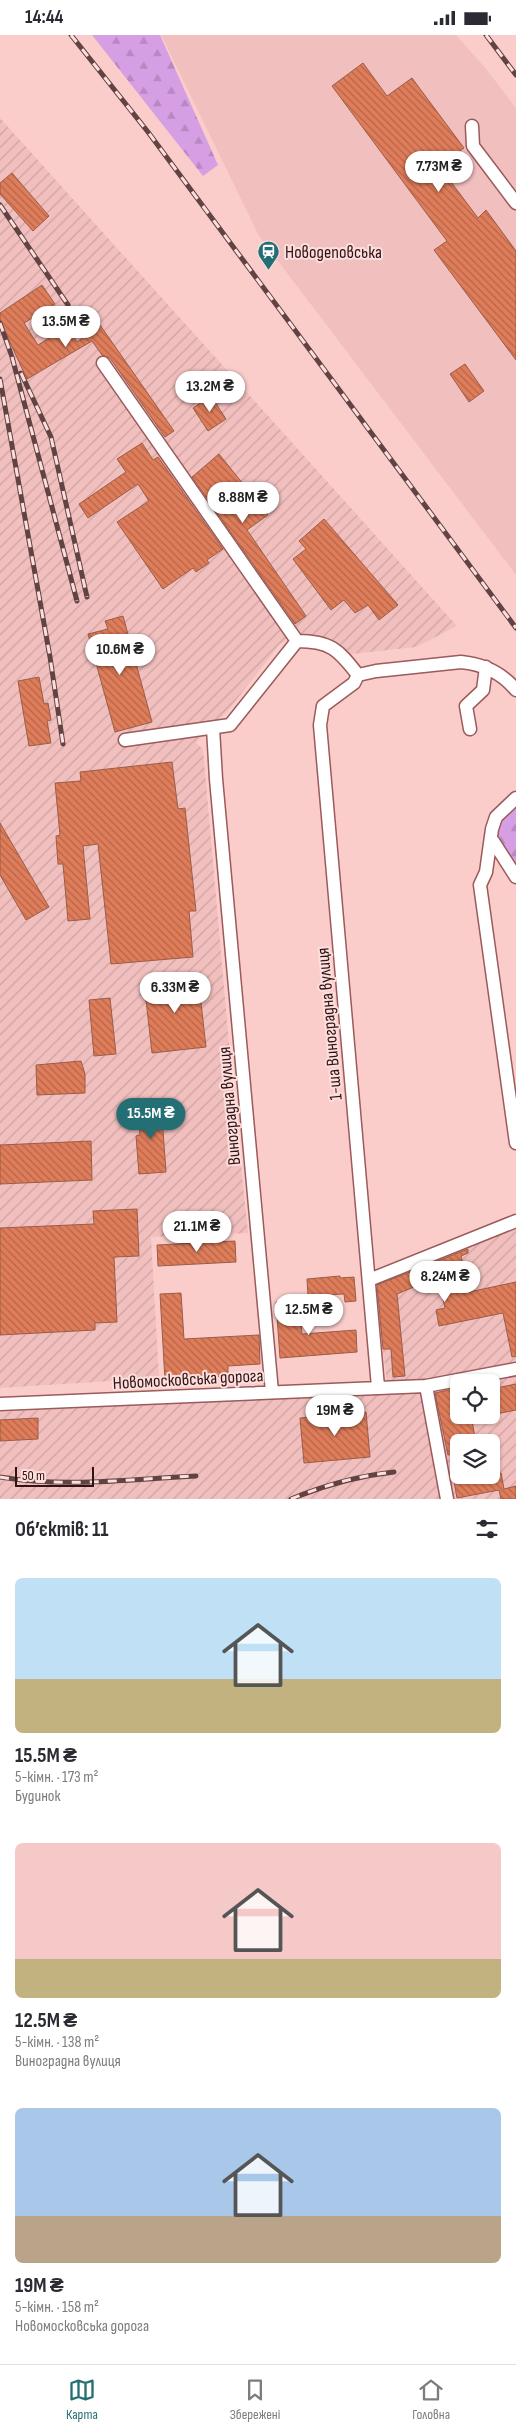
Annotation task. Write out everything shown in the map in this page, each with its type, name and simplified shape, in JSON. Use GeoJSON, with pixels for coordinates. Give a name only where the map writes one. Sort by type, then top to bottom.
{"type":"FeatureCollection","features":[{"type":"Feature","properties":{"kind":"street"},"geometry":{"type":"LineString","coordinates":[[472,126],[473,146],[516,203]]}},
{"type":"Feature","properties":{"kind":"street"},"geometry":{"type":"LineString","coordinates":[[103,363],[297,641]]}},
{"type":"Feature","properties":{"kind":"street"},"geometry":{"type":"LineString","coordinates":[[297,641],[319,641],[343,655],[358,675],[376,671],[461,662],[486,667],[501,676],[516,690]]}},
{"type":"Feature","properties":{"kind":"street"},"geometry":{"type":"LineString","coordinates":[[125,740],[230,725],[297,641]]}},
{"type":"Feature","properties":{"kind":"street"},"geometry":{"type":"LineString","coordinates":[[470,729],[466,706],[484,690],[486,667]]}},
{"type":"Feature","properties":{"kind":"street","name":"1-ша Виноградна вулиця"},"geometry":{"type":"LineString","coordinates":[[358,675],[354,683],[323,706],[320,725],[378,1387]]}},
{"type":"Feature","properties":{"kind":"street","name":"Виноградна вулиця"},"geometry":{"type":"LineString","coordinates":[[213,728],[216,779],[272,1392]]}},
{"type":"Feature","properties":{"kind":"street"},"geometry":{"type":"LineString","coordinates":[[516,797],[496,817],[492,829],[486,872],[480,885],[516,1143]]}},
{"type":"Feature","properties":{"kind":"street"},"geometry":{"type":"LineString","coordinates":[[493,841],[516,877]]}},
{"type":"Feature","properties":{"kind":"street"},"geometry":{"type":"LineString","coordinates":[[369,1280],[516,1221]]}},
{"type":"Feature","properties":{"kind":"street","name":"Новомосковська дорога"},"geometry":{"type":"LineString","coordinates":[[0,1404],[426,1386],[516,1369]]}},
{"type":"Feature","properties":{"kind":"street"},"geometry":{"type":"LineString","coordinates":[[426,1386],[447,1499]]}},
{"type":"Feature","properties":{"kind":"shaded area"},"geometry":{"type":"Polygon","coordinates":[[[161,35],[456,35],[487,70],[516,108],[516,575],[259,236],[161,35]]]}},
{"type":"Feature","properties":{"kind":"shaded area"},"geometry":{"type":"Polygon","coordinates":[[[0,118],[457,626],[416,647],[351,654],[331,645],[322,636],[299,634],[280,644],[227,712],[196,743],[203,749],[232,1078],[248,1233],[151,1237],[159,1378],[0,1388],[0,118]]]}},
{"type":"Feature","properties":{"kind":"shaded area"},"geometry":{"type":"Polygon","coordinates":[[[516,1222],[516,1499],[0,1499],[0,1412],[388,1392],[376,1287],[378,1280],[516,1222]]]}},
{"type":"Feature","properties":{"kind":"green space"},"geometry":{"type":"Polygon","coordinates":[[[92,35],[160,35],[218,165],[203,176],[92,35]]]}},
{"type":"Feature","properties":{"kind":"green space"},"geometry":{"type":"Polygon","coordinates":[[[516,795],[516,877],[493,841],[495,815],[516,795]]]}},
{"type":"Feature","properties":{"kind":"building"},"geometry":{"type":"Polygon","coordinates":[[[363,63],[387,96],[412,78],[464,148],[439,166],[478,218],[486,210],[516,251],[516,360],[434,250],[447,241],[332,86],[363,63]]]}},
{"type":"Feature","properties":{"kind":"building"},"geometry":{"type":"Polygon","coordinates":[[[12,173],[49,216],[33,231],[0,194],[0,183],[12,173]]]}},
{"type":"Feature","properties":{"kind":"building"},"geometry":{"type":"Polygon","coordinates":[[[42,285],[55,304],[24,323],[38,345],[68,327],[77,342],[100,325],[174,431],[165,437],[110,358],[102,355],[92,341],[27,379],[0,321],[0,313],[42,285]]]}},
{"type":"Feature","properties":{"kind":"building"},"geometry":{"type":"Polygon","coordinates":[[[465,364],[484,391],[469,402],[450,374],[465,364]]]}},
{"type":"Feature","properties":{"kind":"building"},"geometry":{"type":"Polygon","coordinates":[[[211,396],[226,419],[208,431],[193,408],[211,396]]]}},
{"type":"Feature","properties":{"kind":"building"},"geometry":{"type":"Polygon","coordinates":[[[142,443],[153,460],[158,457],[223,549],[207,560],[209,563],[196,572],[193,568],[163,589],[117,522],[149,501],[138,484],[88,518],[79,504],[126,472],[117,459],[142,443]]]}},
{"type":"Feature","properties":{"kind":"building"},"geometry":{"type":"Polygon","coordinates":[[[219,454],[268,515],[247,530],[306,616],[295,624],[192,477],[219,454]]]}},
{"type":"Feature","properties":{"kind":"building"},"geometry":{"type":"Polygon","coordinates":[[[324,519],[398,605],[379,620],[368,605],[355,613],[344,600],[331,610],[293,559],[306,549],[299,541],[324,519]]]}},
{"type":"Feature","properties":{"kind":"building"},"geometry":{"type":"Polygon","coordinates":[[[123,616],[152,722],[115,732],[88,634],[108,629],[105,621],[123,616]]]}},
{"type":"Feature","properties":{"kind":"building"},"geometry":{"type":"Polygon","coordinates":[[[39,677],[44,704],[48,703],[51,720],[47,721],[51,743],[29,746],[18,681],[39,677]]]}},
{"type":"Feature","properties":{"kind":"building"},"geometry":{"type":"Polygon","coordinates":[[[172,762],[178,809],[185,808],[196,911],[189,911],[193,957],[111,964],[98,844],[83,846],[90,919],[68,921],[63,864],[58,864],[56,836],[60,835],[55,783],[81,781],[80,772],[172,762]]]}},
{"type":"Feature","properties":{"kind":"building"},"geometry":{"type":"Polygon","coordinates":[[[0,823],[49,907],[26,920],[0,875],[0,823]]]}},
{"type":"Feature","properties":{"kind":"building"},"geometry":{"type":"Polygon","coordinates":[[[198,976],[206,1047],[152,1053],[144,982],[198,976]]]}},
{"type":"Feature","properties":{"kind":"building"},"geometry":{"type":"Polygon","coordinates":[[[110,998],[116,1054],[94,1056],[89,1000],[110,998]]]}},
{"type":"Feature","properties":{"kind":"building"},"geometry":{"type":"Polygon","coordinates":[[[81,1061],[85,1074],[85,1093],[37,1095],[36,1065],[81,1061]]]}},
{"type":"Feature","properties":{"kind":"building"},"geometry":{"type":"Polygon","coordinates":[[[161,1103],[166,1172],[139,1174],[136,1136],[140,1135],[138,1105],[161,1103]]]}},
{"type":"Feature","properties":{"kind":"building"},"geometry":{"type":"Polygon","coordinates":[[[91,1141],[92,1180],[0,1184],[0,1145],[91,1141]]]}},
{"type":"Feature","properties":{"kind":"building"},"geometry":{"type":"Polygon","coordinates":[[[137,1209],[139,1256],[114,1257],[117,1322],[95,1323],[95,1330],[0,1335],[0,1228],[94,1224],[93,1211],[137,1209]]]}},
{"type":"Feature","properties":{"kind":"building"},"geometry":{"type":"Polygon","coordinates":[[[235,1241],[236,1262],[158,1266],[157,1245],[235,1241]]]}},
{"type":"Feature","properties":{"kind":"building"},"geometry":{"type":"Polygon","coordinates":[[[468,1249],[468,1253],[461,1256],[469,1292],[516,1282],[516,1356],[512,1357],[503,1313],[439,1326],[436,1310],[445,1308],[438,1277],[397,1294],[405,1376],[393,1377],[391,1349],[383,1349],[377,1285],[468,1249]]]}},
{"type":"Feature","properties":{"kind":"building"},"geometry":{"type":"Polygon","coordinates":[[[340,1276],[340,1278],[354,1277],[356,1301],[345,1302],[344,1294],[308,1296],[307,1279],[340,1276]]]}},
{"type":"Feature","properties":{"kind":"building"},"geometry":{"type":"Polygon","coordinates":[[[181,1293],[184,1339],[259,1335],[260,1364],[228,1366],[228,1376],[165,1380],[160,1294],[181,1293]]]}},
{"type":"Feature","properties":{"kind":"building"},"geometry":{"type":"Polygon","coordinates":[[[299,1300],[302,1334],[356,1330],[357,1352],[280,1358],[276,1302],[299,1300]]]}},
{"type":"Feature","properties":{"kind":"building"},"geometry":{"type":"Polygon","coordinates":[[[516,1384],[516,1410],[500,1413],[500,1387],[516,1384]]]}},
{"type":"Feature","properties":{"kind":"building"},"geometry":{"type":"Polygon","coordinates":[[[450,1390],[450,1424],[473,1424],[474,1434],[450,1434],[450,1455],[448,1455],[435,1393],[450,1390]]]}},
{"type":"Feature","properties":{"kind":"building"},"geometry":{"type":"Polygon","coordinates":[[[366,1412],[370,1457],[304,1463],[300,1418],[366,1412]]]}},
{"type":"Feature","properties":{"kind":"building"},"geometry":{"type":"Polygon","coordinates":[[[38,1418],[38,1439],[0,1441],[0,1420],[38,1418]]]}},
{"type":"Feature","properties":{"kind":"building"},"geometry":{"type":"Polygon","coordinates":[[[500,1473],[504,1489],[516,1486],[516,1499],[501,1499],[499,1490],[457,1498],[455,1484],[500,1484],[500,1473]]]}},
{"type":"Feature","properties":{"kind":"railway"},"geometry":{"type":"LineString","coordinates":[[71,35],[148,132],[516,628]]}},
{"type":"Feature","properties":{"kind":"railway"},"geometry":{"type":"LineString","coordinates":[[486,35],[516,75]]}},
{"type":"Feature","properties":{"kind":"railway"},"geometry":{"type":"LineString","coordinates":[[0,205],[68,305]]}},
{"type":"Feature","properties":{"kind":"railway"},"geometry":{"type":"LineString","coordinates":[[0,323],[12,357],[77,601]]}},
{"type":"Feature","properties":{"kind":"railway"},"geometry":{"type":"LineString","coordinates":[[21,373],[51,437],[87,597]]}},
{"type":"Feature","properties":{"kind":"railway"},"geometry":{"type":"LineString","coordinates":[[0,379],[50,657],[63,744]]}},
{"type":"Feature","properties":{"kind":"railway"},"geometry":{"type":"LineString","coordinates":[[291,1499],[341,1482],[394,1472]]}},
{"type":"Feature","properties":{"kind":"railway"},"geometry":{"type":"LineString","coordinates":[[0,1477],[49,1482],[73,1482],[196,1476]]}},
{"type":"Feature","properties":{"kind":"place","name":"Новодеповська"},"geometry":{"type":"Point","coordinates":[269,271]}}]}
